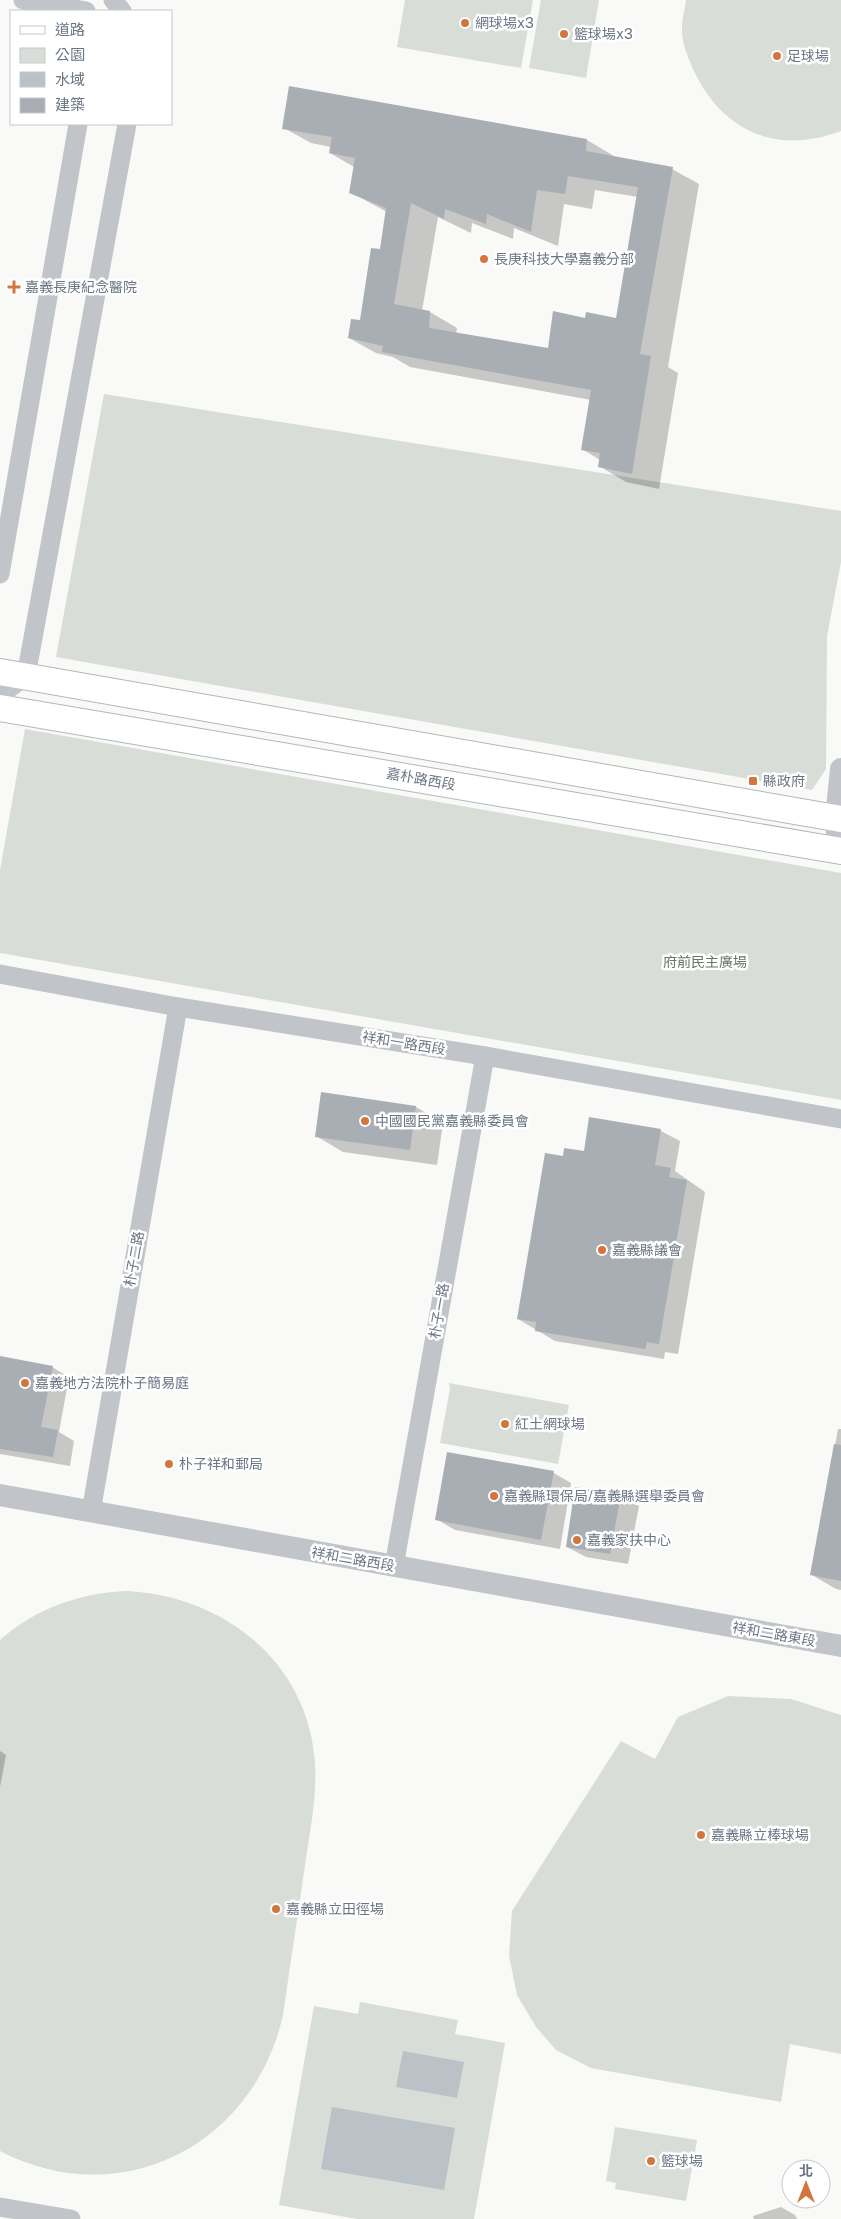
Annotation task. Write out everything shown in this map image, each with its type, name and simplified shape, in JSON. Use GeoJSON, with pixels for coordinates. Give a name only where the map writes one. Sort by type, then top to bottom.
{"type":"FeatureCollection","features":[{"type":"Feature","properties":{"kind":"main road"},"geometry":{"type":"LineString","coordinates":[[0,672],[839,818]]}},
{"type":"Feature","properties":{"kind":"main road","name":"嘉朴路西段"},"geometry":{"type":"LineString","coordinates":[[0,708],[840,851]]}},
{"type":"Feature","properties":{"kind":"street"},"geometry":{"type":"LineString","coordinates":[[23,0],[80,10]]}},
{"type":"Feature","properties":{"kind":"street"},"geometry":{"type":"LineString","coordinates":[[113,0],[121,10]]}},
{"type":"Feature","properties":{"kind":"street"},"geometry":{"type":"LineString","coordinates":[[0,574],[78,125]]}},
{"type":"Feature","properties":{"kind":"street"},"geometry":{"type":"LineString","coordinates":[[0,695],[26,676],[127,125]]}},
{"type":"Feature","properties":{"kind":"street"},"geometry":{"type":"LineString","coordinates":[[840,851],[841,769]]}},
{"type":"Feature","properties":{"kind":"street","name":"祥和一路西段"},"geometry":{"type":"LineString","coordinates":[[0,974],[178,1007],[485,1056],[841,1119]]}},
{"type":"Feature","properties":{"kind":"street","name":"朴子二路"},"geometry":{"type":"LineString","coordinates":[[91,1512],[178,1007]]}},
{"type":"Feature","properties":{"kind":"street","name":"朴子一路"},"geometry":{"type":"LineString","coordinates":[[394,1566],[485,1056]]}},
{"type":"Feature","properties":{"kind":"street","name":"祥和二路西段"},"geometry":{"type":"LineString","coordinates":[[0,1495],[706,1623]]}},
{"type":"Feature","properties":{"kind":"street","name":"祥和二路東段"},"geometry":{"type":"LineString","coordinates":[[706,1623],[841,1646]]}},
{"type":"Feature","properties":{"kind":"street"},"geometry":{"type":"LineString","coordinates":[[0,2207],[71,2219]]}},
{"type":"Feature","properties":{"kind":"green space","name":"網球場x3"},"geometry":{"type":"Polygon","coordinates":[[[405,0],[533,0],[521,68],[397,47],[405,0]]]}},
{"type":"Feature","properties":{"kind":"green space","name":"籃球場x3"},"geometry":{"type":"Polygon","coordinates":[[[541,0],[599,0],[586,78],[529,68],[541,0]]]}},
{"type":"Feature","properties":{"kind":"green space","name":"足球場"},"geometry":{"type":"Polygon","coordinates":[[[686,0],[841,0],[841,131],[817,138],[774,139],[754,133],[736,123],[720,109],[706,92],[694,71],[685,49],[682,20],[686,0]]]}},
{"type":"Feature","properties":{"kind":"green space"},"geometry":{"type":"Polygon","coordinates":[[[104,394],[841,511],[841,562],[827,636],[826,769],[812,790],[56,657],[104,394]]]}},
{"type":"Feature","properties":{"kind":"green space","name":"府前民主廣場"},"geometry":{"type":"Polygon","coordinates":[[[25,729],[841,873],[841,1100],[0,953],[0,870],[25,729]]]}},
{"type":"Feature","properties":{"kind":"green space","name":"紅土網球場"},"geometry":{"type":"Polygon","coordinates":[[[449,1383],[569,1405],[558,1464],[440,1443],[450,1389],[449,1383]]]}},
{"type":"Feature","properties":{"kind":"green space"},"geometry":{"type":"Polygon","coordinates":[[[127,1591],[163,1596],[196,1606],[227,1621],[255,1641],[278,1666],[296,1694],[309,1727],[315,1763],[315,1788],[283,2015],[267,2061],[244,2100],[213,2132],[176,2155],[135,2170],[91,2175],[46,2169],[0,2151],[0,1640],[28,1619],[59,1604],[92,1595],[127,1591]]]}},
{"type":"Feature","properties":{"kind":"green space","name":"嘉義縣立棒球場"},"geometry":{"type":"Polygon","coordinates":[[[728,1696],[791,1699],[841,1715],[841,2054],[790,2044],[781,2102],[591,2068],[556,2050],[536,2027],[517,1995],[509,1956],[512,1911],[621,1741],[655,1759],[678,1717],[728,1696]]]}},
{"type":"Feature","properties":{"kind":"green space"},"geometry":{"type":"Polygon","coordinates":[[[360,2002],[458,2020],[455,2034],[505,2043],[474,2219],[357,2219],[279,2205],[314,2006],[358,2014],[360,2002]]]}},
{"type":"Feature","properties":{"kind":"green space","name":"籃球場"},"geometry":{"type":"Polygon","coordinates":[[[615,2127],[697,2140],[686,2201],[615,2189],[616,2183],[606,2181],[615,2127]]]}},
{"type":"Feature","properties":{"kind":"water"},"geometry":{"type":"Polygon","coordinates":[[[403,2051],[464,2062],[457,2098],[396,2087],[403,2051]]]}},
{"type":"Feature","properties":{"kind":"water"},"geometry":{"type":"Polygon","coordinates":[[[332,2107],[455,2128],[444,2190],[321,2169],[332,2107]]]}},
{"type":"Feature","properties":{"kind":"building"},"geometry":{"type":"Polygon","coordinates":[[[289,86],[587,139],[586,151],[673,167],[640,354],[651,356],[632,474],[598,467],[600,453],[581,450],[591,390],[382,352],[383,346],[348,338],[351,319],[360,320],[371,248],[380,249],[386,208],[349,193],[355,158],[329,153],[332,137],[282,129],[289,86]],[[568,176],[565,194],[537,190],[531,232],[487,214],[486,224],[445,209],[444,219],[411,203],[394,304],[430,311],[429,328],[548,348],[553,311],[585,318],[586,312],[616,318],[638,187],[568,176]]]}},
{"type":"Feature","properties":{"kind":"building","name":"中國國民黨嘉義縣委員會"},"geometry":{"type":"Polygon","coordinates":[[[321,1092],[416,1106],[410,1150],[315,1137],[321,1092]]]}},
{"type":"Feature","properties":{"kind":"building","name":"嘉義縣議會"},"geometry":{"type":"Polygon","coordinates":[[[589,1117],[661,1129],[655,1165],[671,1168],[669,1177],[687,1180],[659,1344],[647,1342],[645,1349],[535,1331],[536,1322],[517,1319],[545,1153],[563,1156],[564,1148],[584,1151],[589,1117]]]}},
{"type":"Feature","properties":{"kind":"building"},"geometry":{"type":"Polygon","coordinates":[[[0,1356],[53,1366],[41,1427],[58,1430],[53,1457],[0,1449],[0,1356]]]}},
{"type":"Feature","properties":{"kind":"building"},"geometry":{"type":"Polygon","coordinates":[[[834,1444],[841,1445],[841,1581],[810,1575],[834,1444]]]}},
{"type":"Feature","properties":{"kind":"building","name":"嘉義縣環保局/嘉義縣選舉委員會"},"geometry":{"type":"Polygon","coordinates":[[[447,1452],[554,1471],[541,1540],[435,1520],[447,1452]]]}},
{"type":"Feature","properties":{"kind":"building"},"geometry":{"type":"Polygon","coordinates":[[[575,1487],[621,1494],[610,1554],[566,1547],[575,1487]]]}},
{"type":"Feature","properties":{"kind":"place","name":"網球場x3"},"geometry":{"type":"Point","coordinates":[465,23]}},
{"type":"Feature","properties":{"kind":"place","name":"籃球場x3"},"geometry":{"type":"Point","coordinates":[564,34]}},
{"type":"Feature","properties":{"kind":"place","name":"足球場"},"geometry":{"type":"Point","coordinates":[777,56]}},
{"type":"Feature","properties":{"kind":"place","name":"長庚科技大學嘉義分部"},"geometry":{"type":"Point","coordinates":[484,259]}},
{"type":"Feature","properties":{"kind":"place","name":"嘉義長庚紀念醫院"},"geometry":{"type":"Point","coordinates":[14,287]}},
{"type":"Feature","properties":{"kind":"place","name":"縣政府"},"geometry":{"type":"Point","coordinates":[753,781]}},
{"type":"Feature","properties":{"kind":"place","name":"中國國民黨嘉義縣委員會"},"geometry":{"type":"Point","coordinates":[365,1121]}},
{"type":"Feature","properties":{"kind":"place","name":"嘉義縣議會"},"geometry":{"type":"Point","coordinates":[602,1250]}},
{"type":"Feature","properties":{"kind":"place","name":"嘉義地方法院朴子簡易庭"},"geometry":{"type":"Point","coordinates":[25,1383]}},
{"type":"Feature","properties":{"kind":"place","name":"紅土網球場"},"geometry":{"type":"Point","coordinates":[505,1424]}},
{"type":"Feature","properties":{"kind":"place","name":"朴子祥和郵局"},"geometry":{"type":"Point","coordinates":[169,1464]}},
{"type":"Feature","properties":{"kind":"place","name":"嘉義縣環保局/嘉義縣選舉委員會"},"geometry":{"type":"Point","coordinates":[494,1496]}},
{"type":"Feature","properties":{"kind":"place","name":"嘉義家扶中心"},"geometry":{"type":"Point","coordinates":[577,1540]}},
{"type":"Feature","properties":{"kind":"place","name":"嘉義縣立棒球場"},"geometry":{"type":"Point","coordinates":[701,1835]}},
{"type":"Feature","properties":{"kind":"place","name":"嘉義縣立田徑場"},"geometry":{"type":"Point","coordinates":[276,1909]}},
{"type":"Feature","properties":{"kind":"place","name":"籃球場"},"geometry":{"type":"Point","coordinates":[651,2161]}}]}
